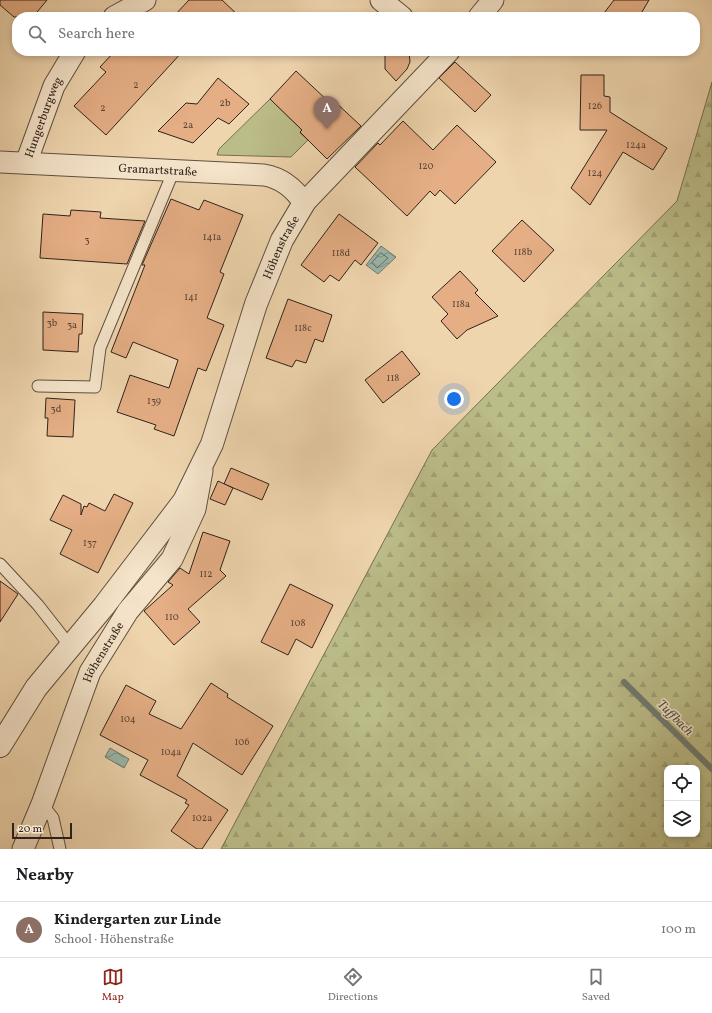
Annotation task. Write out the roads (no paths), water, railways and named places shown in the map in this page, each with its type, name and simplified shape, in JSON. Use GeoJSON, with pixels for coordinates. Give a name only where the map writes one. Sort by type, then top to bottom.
{"type":"FeatureCollection","features":[{"type":"Feature","properties":{"kind":"street"},"geometry":{"type":"LineString","coordinates":[[123,12],[145,0]]}},
{"type":"Feature","properties":{"kind":"street"},"geometry":{"type":"LineString","coordinates":[[381,0],[396,12]]}},
{"type":"Feature","properties":{"kind":"street"},"geometry":{"type":"LineString","coordinates":[[483,12],[493,0]]}},
{"type":"Feature","properties":{"kind":"street","name":"Hungerburgweg"},"geometry":{"type":"LineString","coordinates":[[26,163],[54,86],[72,56]]}},
{"type":"Feature","properties":{"kind":"street","name":"Höhenstraße"},"geometry":{"type":"LineString","coordinates":[[0,746],[36,688],[161,533],[184,501],[202,467],[220,419],[256,304],[282,240],[304,203],[432,61]]}},
{"type":"Feature","properties":{"kind":"street","name":"Gramartstraße"},"geometry":{"type":"LineString","coordinates":[[0,162],[247,173],[272,176],[289,186],[297,193],[304,203]]}},
{"type":"Feature","properties":{"kind":"street","name":"Höhenstraße"},"geometry":{"type":"LineString","coordinates":[[23,849],[42,804],[90,672],[128,611],[172,559],[195,509],[202,467]]}},
{"type":"Feature","properties":{"kind":"lane"},"geometry":{"type":"LineString","coordinates":[[38,386],[95,387],[100,348],[174,170]]}},
{"type":"Feature","properties":{"kind":"lane"},"geometry":{"type":"LineString","coordinates":[[0,564],[38,605],[70,646]]}},
{"type":"Feature","properties":{"kind":"lane"},"geometry":{"type":"LineString","coordinates":[[42,804],[53,818],[60,849]]}},
{"type":"Feature","properties":{"kind":"water"},"geometry":{"type":"Polygon","coordinates":[[[381,246],[396,257],[378,274],[366,265],[381,246]]]}},
{"type":"Feature","properties":{"kind":"water"},"geometry":{"type":"Polygon","coordinates":[[[110,748],[129,759],[124,768],[105,757],[110,748]]]}},
{"type":"Feature","properties":{"kind":"waterway","name":"Tuffbach"},"geometry":{"type":"LineString","coordinates":[[624,682],[712,769]]}},
{"type":"Feature","properties":{"kind":"place","name":"Kindergarten zur Linde"},"geometry":{"type":"Point","coordinates":[327,129]}}]}
